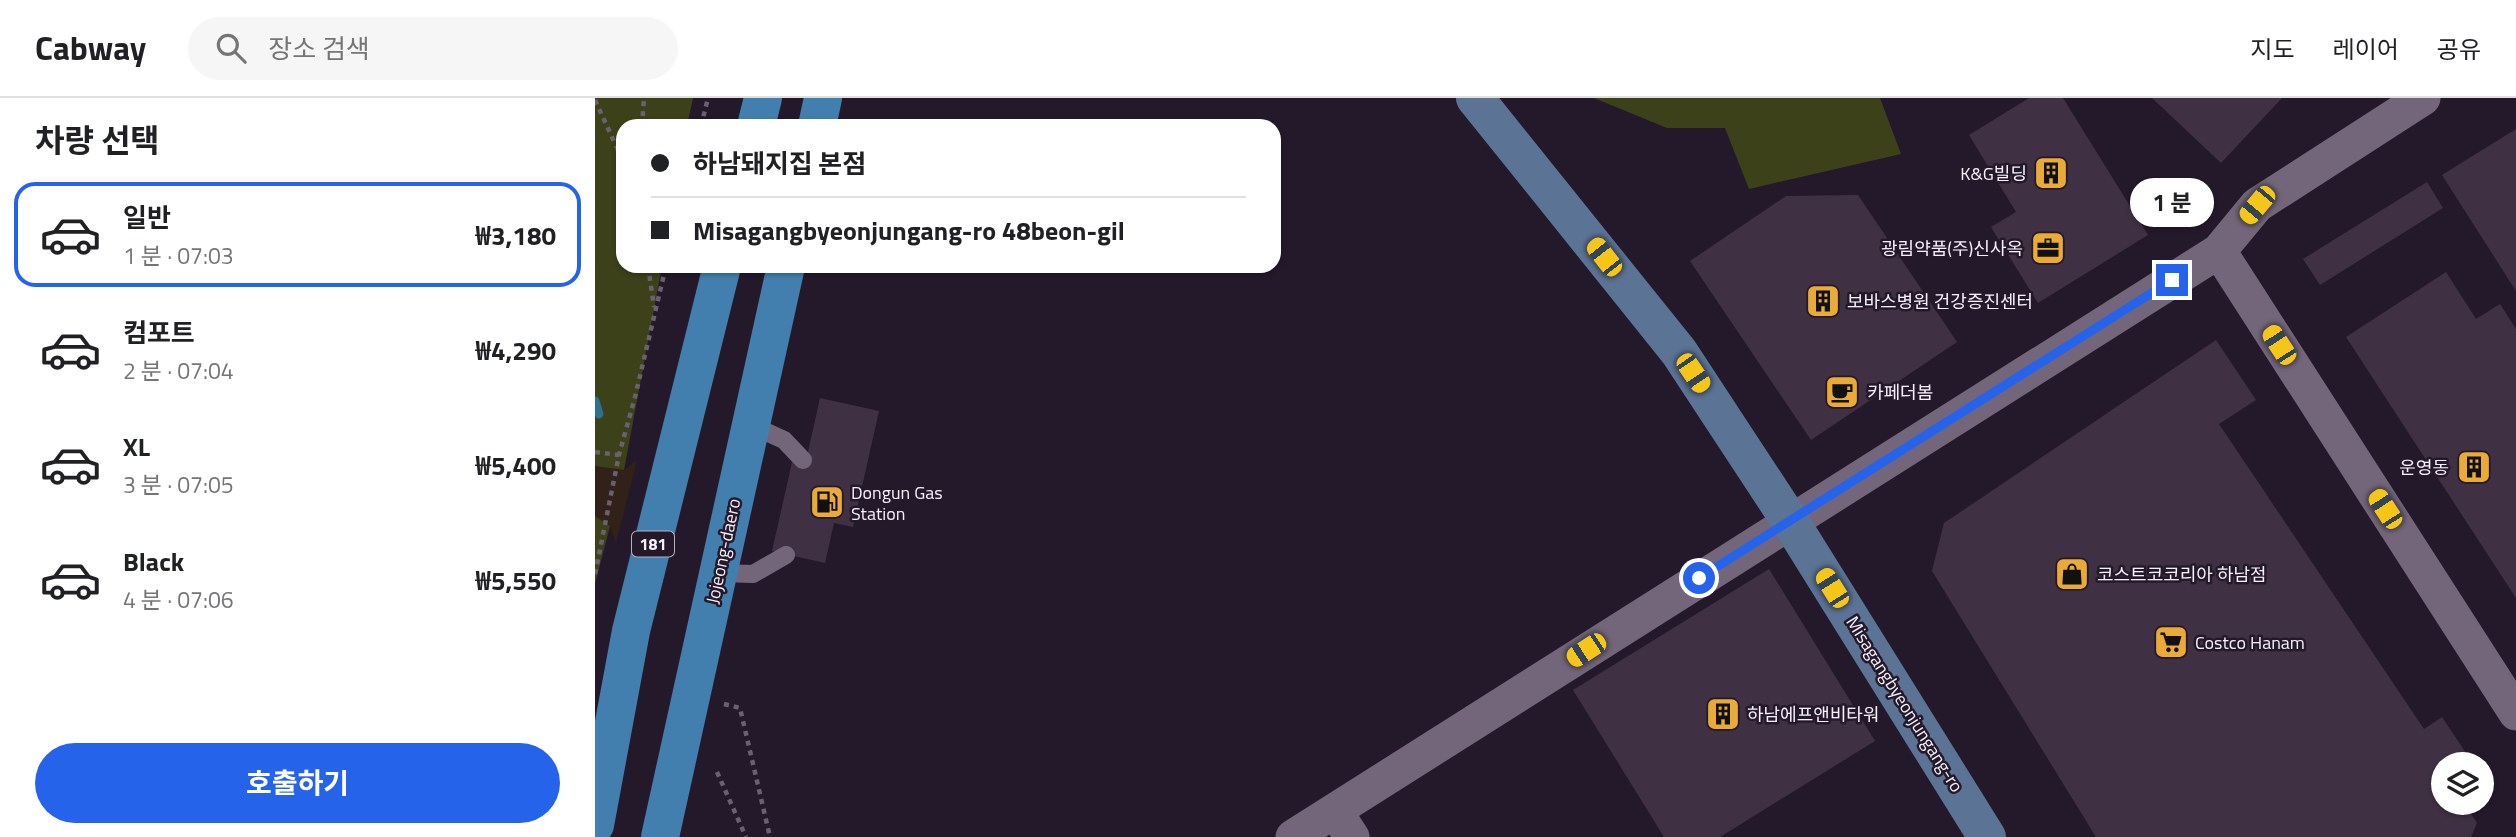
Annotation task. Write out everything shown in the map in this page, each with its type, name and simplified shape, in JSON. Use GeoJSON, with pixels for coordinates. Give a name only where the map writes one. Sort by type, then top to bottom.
{"type":"FeatureCollection","features":[{"type":"Feature","properties":{"kind":"main road"},"geometry":{"type":"LineString","coordinates":[[758,119],[763,98]]}},
{"type":"Feature","properties":{"kind":"main road"},"geometry":{"type":"LineString","coordinates":[[818,119],[823,98]]}},
{"type":"Feature","properties":{"kind":"main road","name":"181"},"geometry":{"type":"LineString","coordinates":[[595,825],[631,631],[720,273]]}},
{"type":"Feature","properties":{"kind":"main road","name":"Jojeong-daero"},"geometry":{"type":"LineString","coordinates":[[660,837],[784,273]]}},
{"type":"Feature","properties":{"kind":"street","name":"Misagangbyeonjungang-ro"},"geometry":{"type":"LineString","coordinates":[[1475,98],[1679,352],[1790,521],[1987,837]]}},
{"type":"Feature","properties":{"kind":"street"},"geometry":{"type":"LineString","coordinates":[[1293,837],[1344,824],[1790,521],[2219,251],[2257,205],[2423,98]]}},
{"type":"Feature","properties":{"kind":"street"},"geometry":{"type":"LineString","coordinates":[[2219,251],[2516,713]]}},
{"type":"Feature","properties":{"kind":"lane"},"geometry":{"type":"LineString","coordinates":[[751,425],[784,440],[803,460]]}},
{"type":"Feature","properties":{"kind":"lane"},"geometry":{"type":"LineString","coordinates":[[718,573],[754,573],[786,555]]}},
{"type":"Feature","properties":{"kind":"path"},"geometry":{"type":"LineString","coordinates":[[642,119],[644,98]]}},
{"type":"Feature","properties":{"kind":"path"},"geometry":{"type":"LineString","coordinates":[[703,119],[708,98]]}},
{"type":"Feature","properties":{"kind":"path"},"geometry":{"type":"LineString","coordinates":[[595,100],[616,146]]}},
{"type":"Feature","properties":{"kind":"path"},"geometry":{"type":"LineString","coordinates":[[649,273],[655,310]]}},
{"type":"Feature","properties":{"kind":"path"},"geometry":{"type":"LineString","coordinates":[[595,574],[619,455],[664,273]]}},
{"type":"Feature","properties":{"kind":"path"},"geometry":{"type":"LineString","coordinates":[[595,452],[619,455]]}},
{"type":"Feature","properties":{"kind":"path"},"geometry":{"type":"LineString","coordinates":[[717,772],[746,837]]}},
{"type":"Feature","properties":{"kind":"shaded area"},"geometry":{"type":"Polygon","coordinates":[[[637,460],[616,543],[610,526],[595,516],[595,466],[624,470],[637,460]]]}},
{"type":"Feature","properties":{"kind":"green space"},"geometry":{"type":"Polygon","coordinates":[[[595,98],[693,98],[688,119],[616,119],[616,273],[661,273],[624,470],[595,466],[595,98]]]}},
{"type":"Feature","properties":{"kind":"green space"},"geometry":{"type":"Polygon","coordinates":[[[1594,98],[1880,98],[1901,154],[1749,189],[1725,128],[1667,128],[1594,98]]]}},
{"type":"Feature","properties":{"kind":"green space"},"geometry":{"type":"Polygon","coordinates":[[[595,516],[610,526],[595,584],[595,516]]]}},
{"type":"Feature","properties":{"kind":"building","name":"K&G빌딩"},"geometry":{"type":"Polygon","coordinates":[[[2029,98],[2063,98],[2148,235],[2038,303],[1991,227],[2016,212],[1969,135],[2029,98]]]}},
{"type":"Feature","properties":{"kind":"building"},"geometry":{"type":"Polygon","coordinates":[[[2152,98],[2282,98],[2221,163],[2152,98]]]}},
{"type":"Feature","properties":{"kind":"building"},"geometry":{"type":"Polygon","coordinates":[[[2516,129],[2516,291],[2442,175],[2516,129]]]}},
{"type":"Feature","properties":{"kind":"building"},"geometry":{"type":"Polygon","coordinates":[[[2427,182],[2443,208],[2320,285],[2303,259],[2427,182]]]}},
{"type":"Feature","properties":{"kind":"building","name":"보바스병원 건강증진센터"},"geometry":{"type":"Polygon","coordinates":[[[1858,195],[1957,342],[1811,440],[1690,261],[1786,196],[1858,195]]]}},
{"type":"Feature","properties":{"kind":"building","name":"운영동"},"geometry":{"type":"Polygon","coordinates":[[[2446,272],[2476,319],[2500,304],[2516,329],[2516,598],[2346,337],[2446,272]]]}},
{"type":"Feature","properties":{"kind":"building","name":"Costco Hanam"},"geometry":{"type":"Polygon","coordinates":[[[2216,340],[2256,400],[2219,424],[2424,729],[2442,717],[2465,752],[2431,752],[2431,815],[2472,815],[2477,823],[2471,837],[2096,837],[1932,571],[1944,523],[2216,340]]]}},
{"type":"Feature","properties":{"kind":"building"},"geometry":{"type":"Polygon","coordinates":[[[820,398],[879,411],[853,527],[834,523],[825,563],[772,551],[793,458],[806,461],[820,398]]]}},
{"type":"Feature","properties":{"kind":"building","name":"하남에프앤비타워"},"geometry":{"type":"Polygon","coordinates":[[[1769,569],[1875,741],[1720,837],[1664,837],[1573,690],[1769,569]]]}},
{"type":"Feature","properties":{"kind":"waterway"},"geometry":{"type":"LineString","coordinates":[[595,401],[599,414]]}},
{"type":"Feature","properties":{"kind":"place","name":"K&G빌딩"},"geometry":{"type":"Point","coordinates":[2051,173]}},
{"type":"Feature","properties":{"kind":"place","name":"광림약품(주)신사옥"},"geometry":{"type":"Point","coordinates":[2048,248]}},
{"type":"Feature","properties":{"kind":"place","name":"보바스병원 건강증진센터"},"geometry":{"type":"Point","coordinates":[1823,301]}},
{"type":"Feature","properties":{"kind":"place","name":"카페더봄"},"geometry":{"type":"Point","coordinates":[1842,392]}},
{"type":"Feature","properties":{"kind":"place","name":"운영동"},"geometry":{"type":"Point","coordinates":[2474,467]}},
{"type":"Feature","properties":{"kind":"place","name":"Dongun Gas Station"},"geometry":{"type":"Point","coordinates":[827,502]}},
{"type":"Feature","properties":{"kind":"place","name":"코스트코코리아 하남점"},"geometry":{"type":"Point","coordinates":[2072,574]}},
{"type":"Feature","properties":{"kind":"place","name":"Costco Hanam"},"geometry":{"type":"Point","coordinates":[2171,642]}},
{"type":"Feature","properties":{"kind":"place","name":"하남에프앤비타워"},"geometry":{"type":"Point","coordinates":[1723,714]}},
{"type":"Feature","properties":{"kind":"route"},"geometry":{"type":"LineString","coordinates":[[1699,578],[2172,280]]}}]}
